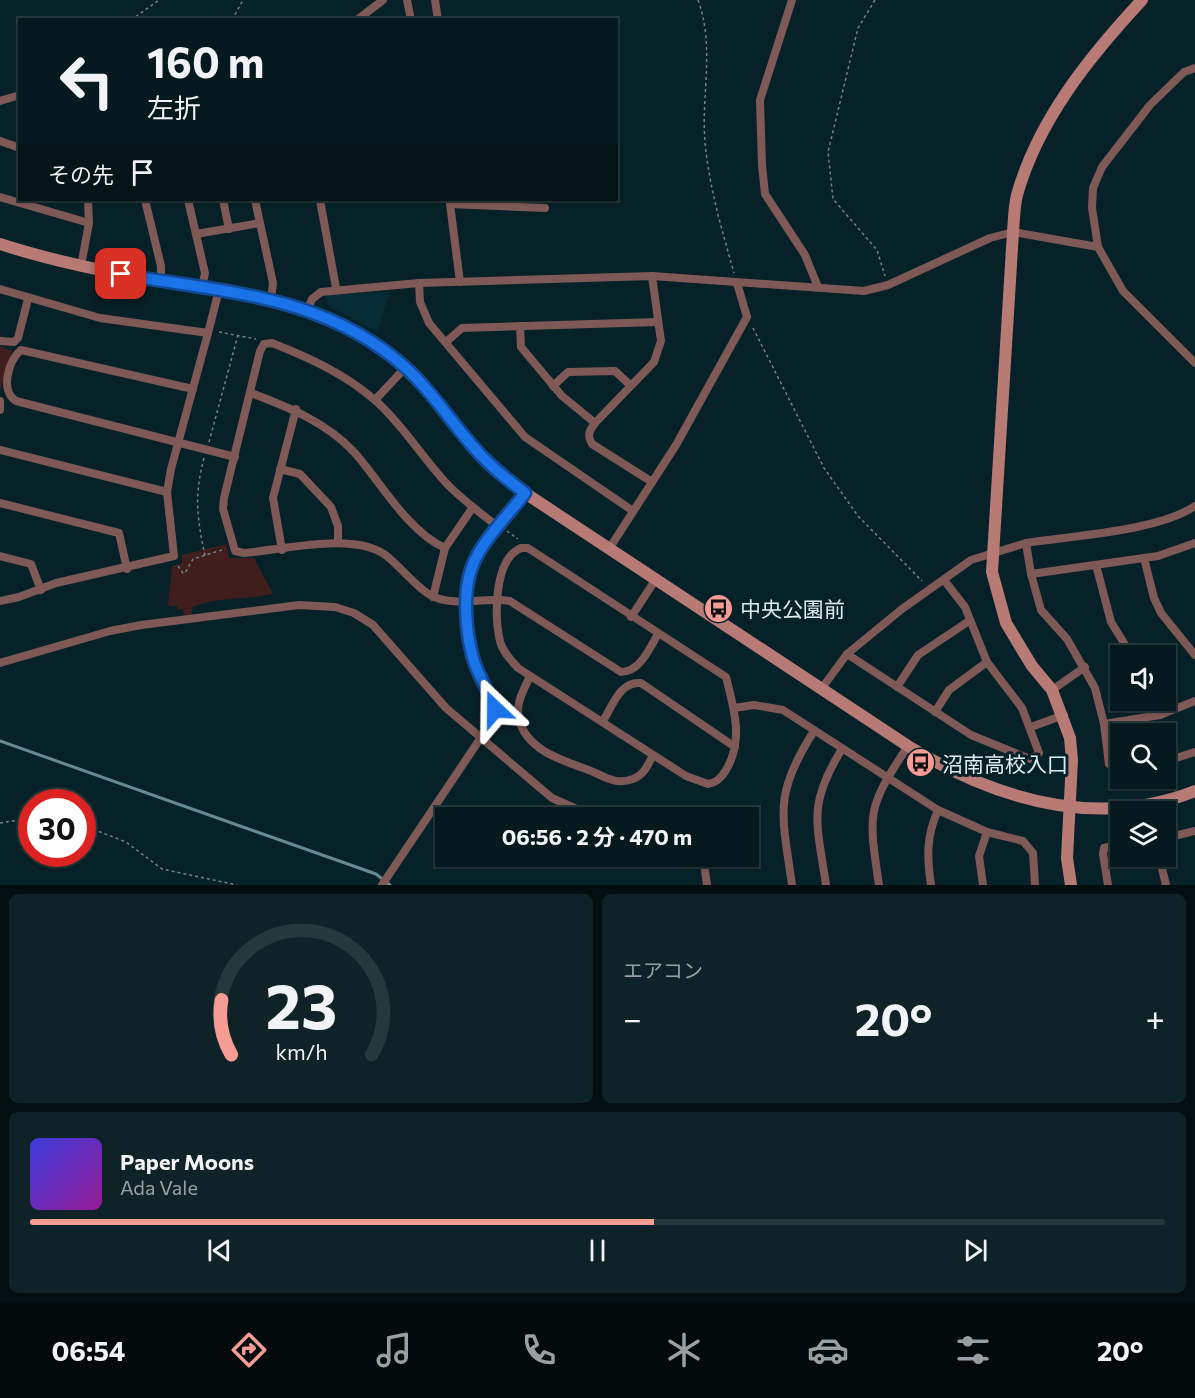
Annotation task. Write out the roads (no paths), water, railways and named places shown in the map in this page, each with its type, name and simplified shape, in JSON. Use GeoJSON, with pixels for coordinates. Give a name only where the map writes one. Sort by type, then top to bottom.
{"type":"FeatureCollection","features":[{"type":"Feature","properties":{"kind":"street"},"geometry":{"type":"LineString","coordinates":[[359,18],[371,4],[383,0]]}},
{"type":"Feature","properties":{"kind":"street"},"geometry":{"type":"LineString","coordinates":[[407,0],[411,18]]}},
{"type":"Feature","properties":{"kind":"street"},"geometry":{"type":"LineString","coordinates":[[435,0],[438,18]]}},
{"type":"Feature","properties":{"kind":"street"},"geometry":{"type":"LineString","coordinates":[[792,0],[760,100],[762,165],[765,194],[805,255],[819,287]]}},
{"type":"Feature","properties":{"kind":"street"},"geometry":{"type":"LineString","coordinates":[[1071,885],[1067,858],[1072,760],[1070,738],[1064,715],[1052,690],[1032,666],[1006,623],[997,596],[992,553],[1013,232],[1016,197],[1047,125],[1091,57],[1142,0]]}},
{"type":"Feature","properties":{"kind":"street"},"geometry":{"type":"LineString","coordinates":[[1195,68],[1184,72],[1150,105],[1102,167],[1093,188],[1092,208],[1098,247],[1123,291],[1195,363]]}},
{"type":"Feature","properties":{"kind":"street"},"geometry":{"type":"LineString","coordinates":[[0,100],[18,96]]}},
{"type":"Feature","properties":{"kind":"street"},"geometry":{"type":"LineString","coordinates":[[0,141],[18,147]]}},
{"type":"Feature","properties":{"kind":"street"},"geometry":{"type":"LineString","coordinates":[[0,197],[89,223]]}},
{"type":"Feature","properties":{"kind":"street"},"geometry":{"type":"LineString","coordinates":[[81,266],[89,223],[88,201]]}},
{"type":"Feature","properties":{"kind":"street"},"geometry":{"type":"LineString","coordinates":[[145,201],[161,266],[161,281]]}},
{"type":"Feature","properties":{"kind":"street"},"geometry":{"type":"LineString","coordinates":[[188,201],[205,273],[202,287]]}},
{"type":"Feature","properties":{"kind":"street"},"geometry":{"type":"LineString","coordinates":[[223,201],[229,229]]}},
{"type":"Feature","properties":{"kind":"street"},"geometry":{"type":"LineString","coordinates":[[255,201],[273,283],[272,299]]}},
{"type":"Feature","properties":{"kind":"street"},"geometry":{"type":"LineString","coordinates":[[320,201],[336,288]]}},
{"type":"Feature","properties":{"kind":"street"},"geometry":{"type":"LineString","coordinates":[[460,282],[449,202],[545,208]]}},
{"type":"Feature","properties":{"kind":"street"},"geometry":{"type":"LineString","coordinates":[[196,234],[260,223]]}},
{"type":"Feature","properties":{"kind":"street"},"geometry":{"type":"LineString","coordinates":[[308,309],[316,294],[336,288],[419,283],[652,276],[864,291],[888,285],[990,238],[1013,232],[1098,247]]}},
{"type":"Feature","properties":{"kind":"street"},"geometry":{"type":"LineString","coordinates":[[0,244],[81,266],[272,299],[308,309],[359,334],[405,368],[477,452],[525,493],[822,687],[908,746],[964,777],[1003,793],[1068,806],[1127,806],[1157,802],[1195,791]]}},
{"type":"Feature","properties":{"kind":"street"},"geometry":{"type":"LineString","coordinates":[[652,276],[661,341],[654,362],[630,385],[589,432],[592,444],[652,482]]}},
{"type":"Feature","properties":{"kind":"street"},"geometry":{"type":"LineString","coordinates":[[419,283],[423,314],[525,437],[633,511]]}},
{"type":"Feature","properties":{"kind":"street"},"geometry":{"type":"LineString","coordinates":[[609,549],[676,446],[747,317],[737,283]]}},
{"type":"Feature","properties":{"kind":"street"},"geometry":{"type":"LineString","coordinates":[[0,289],[28,299],[100,318],[208,333]]}},
{"type":"Feature","properties":{"kind":"street"},"geometry":{"type":"LineString","coordinates":[[0,601],[41,590],[56,583],[128,569],[174,556],[167,492],[171,469],[219,290]]}},
{"type":"Feature","properties":{"kind":"street"},"geometry":{"type":"LineString","coordinates":[[0,341],[14,342],[18,338],[28,299]]}},
{"type":"Feature","properties":{"kind":"street"},"geometry":{"type":"LineString","coordinates":[[446,342],[462,328],[658,322]]}},
{"type":"Feature","properties":{"kind":"street"},"geometry":{"type":"LineString","coordinates":[[520,326],[520,347],[553,386],[595,423]]}},
{"type":"Feature","properties":{"kind":"street"},"geometry":{"type":"LineString","coordinates":[[498,527],[449,486],[393,417],[375,400],[342,375],[316,360],[272,343],[264,344],[260,351],[224,498],[231,545],[235,550],[244,553],[338,543],[373,547],[395,562],[433,597],[446,601],[497,599],[521,606],[621,672],[630,672],[637,667],[658,634]]}},
{"type":"Feature","properties":{"kind":"street"},"geometry":{"type":"LineString","coordinates":[[193,389],[21,350],[14,355],[5,386],[7,394],[16,401],[235,457]]}},
{"type":"Feature","properties":{"kind":"street"},"geometry":{"type":"LineString","coordinates":[[375,400],[405,368]]}},
{"type":"Feature","properties":{"kind":"street"},"geometry":{"type":"LineString","coordinates":[[553,386],[568,372],[615,371],[630,385]]}},
{"type":"Feature","properties":{"kind":"street"},"geometry":{"type":"LineString","coordinates":[[251,393],[296,409],[346,444],[397,505],[436,544],[445,548]]}},
{"type":"Feature","properties":{"kind":"street"},"geometry":{"type":"LineString","coordinates":[[0,401],[0,411]]}},
{"type":"Feature","properties":{"kind":"street"},"geometry":{"type":"LineString","coordinates":[[282,550],[273,509],[280,469],[296,409]]}},
{"type":"Feature","properties":{"kind":"street"},"geometry":{"type":"LineString","coordinates":[[0,450],[167,492]]}},
{"type":"Feature","properties":{"kind":"street"},"geometry":{"type":"LineString","coordinates":[[280,469],[300,474],[331,507],[338,526],[338,543]]}},
{"type":"Feature","properties":{"kind":"street"},"geometry":{"type":"LineString","coordinates":[[382,885],[482,740],[494,718],[495,709],[474,660],[467,599],[472,567],[498,527],[525,493]]}},
{"type":"Feature","properties":{"kind":"street"},"geometry":{"type":"LineString","coordinates":[[0,503],[119,533],[128,569]]}},
{"type":"Feature","properties":{"kind":"street"},"geometry":{"type":"LineString","coordinates":[[822,687],[847,654],[883,623],[971,560],[1026,543],[1146,524],[1186,512],[1195,506]]}},
{"type":"Feature","properties":{"kind":"street"},"geometry":{"type":"LineString","coordinates":[[433,597],[445,548],[473,507]]}},
{"type":"Feature","properties":{"kind":"street"},"geometry":{"type":"LineString","coordinates":[[1026,543],[1031,574],[1041,610],[1067,639],[1085,667],[1100,704],[1110,765]]}},
{"type":"Feature","properties":{"kind":"street"},"geometry":{"type":"LineString","coordinates":[[1031,574],[1144,558],[1195,543]]}},
{"type":"Feature","properties":{"kind":"street"},"geometry":{"type":"LineString","coordinates":[[528,548],[726,677],[734,708],[737,735],[735,747],[722,777],[708,784],[686,776],[518,668],[507,656],[500,642],[497,599],[504,568],[516,550],[528,548]]}},
{"type":"Feature","properties":{"kind":"street"},"geometry":{"type":"LineString","coordinates":[[0,556],[32,564],[41,590]]}},
{"type":"Feature","properties":{"kind":"street"},"geometry":{"type":"LineString","coordinates":[[1144,558],[1154,598],[1161,613],[1195,655]]}},
{"type":"Feature","properties":{"kind":"street"},"geometry":{"type":"LineString","coordinates":[[1096,565],[1111,622],[1125,645]]}},
{"type":"Feature","properties":{"kind":"street"},"geometry":{"type":"LineString","coordinates":[[632,617],[656,579]]}},
{"type":"Feature","properties":{"kind":"street"},"geometry":{"type":"LineString","coordinates":[[847,654],[971,735],[1030,759],[1039,753],[1022,708],[987,662],[964,607],[944,580]]}},
{"type":"Feature","properties":{"kind":"street"},"geometry":{"type":"LineString","coordinates":[[0,663],[130,627],[283,607],[325,605],[354,614],[374,626],[446,708],[537,787],[571,807]]}},
{"type":"Feature","properties":{"kind":"street"},"geometry":{"type":"LineString","coordinates":[[897,687],[918,655],[969,621]]}},
{"type":"Feature","properties":{"kind":"street"},"geometry":{"type":"LineString","coordinates":[[935,712],[949,690],[987,662]]}},
{"type":"Feature","properties":{"kind":"street"},"geometry":{"type":"LineString","coordinates":[[1052,690],[1085,667]]}},
{"type":"Feature","properties":{"kind":"street"},"geometry":{"type":"LineString","coordinates":[[530,676],[518,706],[519,719],[523,731],[553,759],[588,770],[613,782],[632,779],[644,773],[653,755]]}},
{"type":"Feature","properties":{"kind":"street"},"geometry":{"type":"LineString","coordinates":[[603,721],[625,685],[632,682],[641,683],[735,747]]}},
{"type":"Feature","properties":{"kind":"street"},"geometry":{"type":"LineString","coordinates":[[1104,724],[1161,714],[1195,701]]}},
{"type":"Feature","properties":{"kind":"street"},"geometry":{"type":"LineString","coordinates":[[734,708],[754,705],[783,710],[886,779],[938,810],[987,832],[1023,841],[1033,853],[1035,885]]}},
{"type":"Feature","properties":{"kind":"street"},"geometry":{"type":"LineString","coordinates":[[1031,727],[1064,715]]}},
{"type":"Feature","properties":{"kind":"street"},"geometry":{"type":"LineString","coordinates":[[792,885],[782,799],[791,770],[814,731]]}},
{"type":"Feature","properties":{"kind":"street"},"geometry":{"type":"LineString","coordinates":[[879,885],[871,818],[875,799],[908,746]]}},
{"type":"Feature","properties":{"kind":"street"},"geometry":{"type":"LineString","coordinates":[[826,885],[817,805],[826,774],[842,749]]}},
{"type":"Feature","properties":{"kind":"street"},"geometry":{"type":"LineString","coordinates":[[1176,758],[1195,752]]}},
{"type":"Feature","properties":{"kind":"street"},"geometry":{"type":"LineString","coordinates":[[931,885],[926,852],[928,837],[938,810]]}},
{"type":"Feature","properties":{"kind":"street"},"geometry":{"type":"LineString","coordinates":[[1176,836],[1195,831]]}},
{"type":"Feature","properties":{"kind":"street"},"geometry":{"type":"LineString","coordinates":[[983,885],[979,856],[987,832]]}},
{"type":"Feature","properties":{"kind":"street"},"geometry":{"type":"LineString","coordinates":[[1108,885],[1103,854],[1104,848],[1110,846]]}},
{"type":"Feature","properties":{"kind":"street"},"geometry":{"type":"LineString","coordinates":[[705,867],[707,885]]}},
{"type":"Feature","properties":{"kind":"street"},"geometry":{"type":"LineString","coordinates":[[1162,867],[1166,885]]}},
{"type":"Feature","properties":{"kind":"waterway"},"geometry":{"type":"LineString","coordinates":[[0,741],[376,874],[390,885]]}},
{"type":"Feature","properties":{"kind":"place","name":"中央公園前"},"geometry":{"type":"Point","coordinates":[719,608]}},
{"type":"Feature","properties":{"kind":"place","name":"沼南高校入口"},"geometry":{"type":"Point","coordinates":[921,763]}}]}
